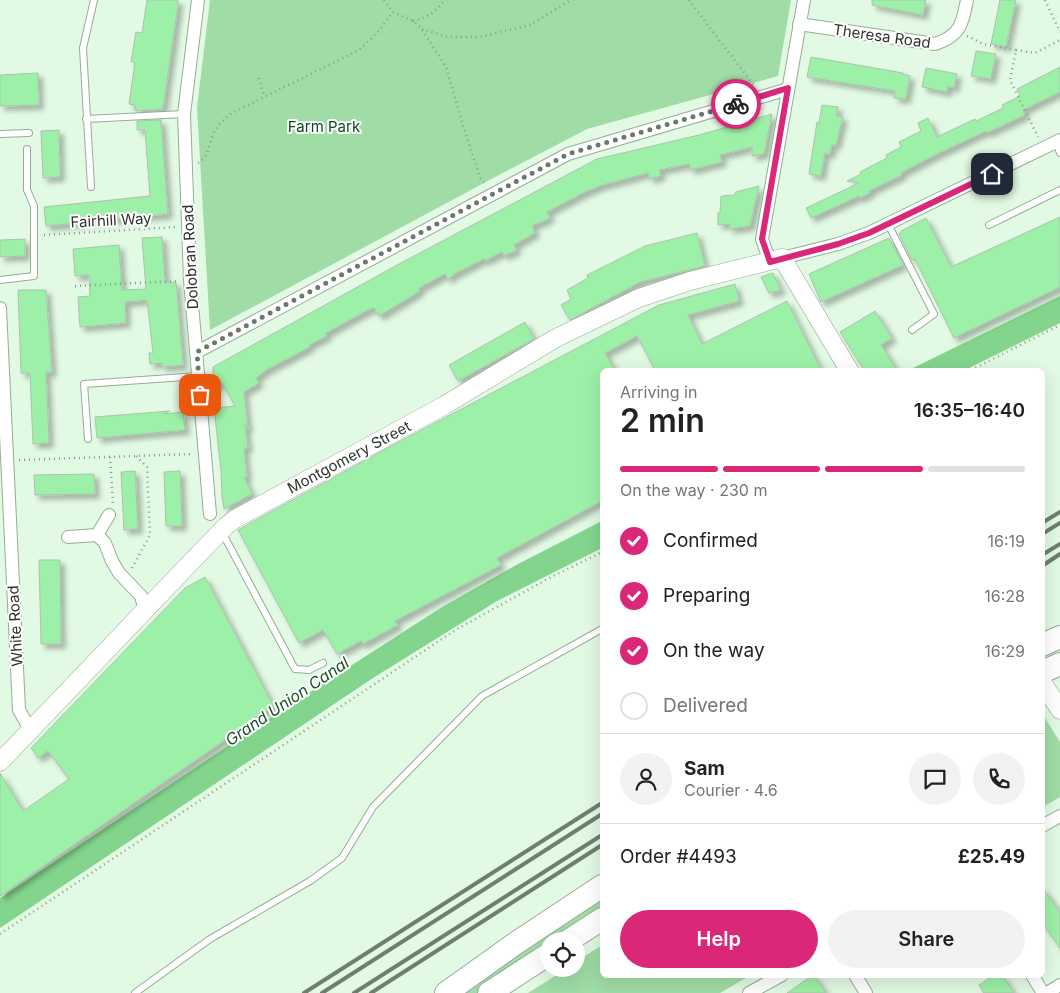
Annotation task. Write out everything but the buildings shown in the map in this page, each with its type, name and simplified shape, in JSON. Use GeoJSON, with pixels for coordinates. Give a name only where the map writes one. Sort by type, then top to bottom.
{"type":"FeatureCollection","features":[{"type":"Feature","properties":{"kind":"highway"},"geometry":{"type":"LineString","coordinates":[[1045,644],[1060,637]]}},
{"type":"Feature","properties":{"kind":"highway"},"geometry":{"type":"LineString","coordinates":[[1045,671],[1060,664]]}},
{"type":"Feature","properties":{"kind":"highway"},"geometry":{"type":"LineString","coordinates":[[446,993],[516,943],[600,887]]}},
{"type":"Feature","properties":{"kind":"highway"},"geometry":{"type":"LineString","coordinates":[[582,932],[600,920]]}},
{"type":"Feature","properties":{"kind":"highway"},"geometry":{"type":"LineString","coordinates":[[489,993],[540,960]]}},
{"type":"Feature","properties":{"kind":"street","name":"Dolobran Road"},"geometry":{"type":"LineString","coordinates":[[198,0],[184,114],[190,280],[210,514]]}},
{"type":"Feature","properties":{"kind":"street"},"geometry":{"type":"LineString","coordinates":[[804,0],[762,239],[847,366]]}},
{"type":"Feature","properties":{"kind":"street"},"geometry":{"type":"LineString","coordinates":[[957,31],[963,21],[967,0]]}},
{"type":"Feature","properties":{"kind":"street","name":"Theresa Road"},"geometry":{"type":"LineString","coordinates":[[799,24],[935,44],[946,40],[957,31]]}},
{"type":"Feature","properties":{"kind":"street"},"geometry":{"type":"LineString","coordinates":[[197,352],[568,154],[788,88]]}},
{"type":"Feature","properties":{"kind":"street"},"geometry":{"type":"LineString","coordinates":[[776,260],[838,244],[869,233],[1043,148],[1059,145]]}},
{"type":"Feature","properties":{"kind":"street","name":"Montgomery Street"},"geometry":{"type":"LineString","coordinates":[[0,762],[221,531],[235,519],[556,338],[639,298],[690,281],[776,260]]}},
{"type":"Feature","properties":{"kind":"street","name":"White Road"},"geometry":{"type":"LineString","coordinates":[[0,308],[19,710],[30,729]]}},
{"type":"Feature","properties":{"kind":"street"},"geometry":{"type":"LineString","coordinates":[[97,535],[109,515]]}},
{"type":"Feature","properties":{"kind":"street"},"geometry":{"type":"LineString","coordinates":[[68,537],[97,535],[106,543],[112,561],[119,573],[141,596],[145,610]]}},
{"type":"Feature","properties":{"kind":"street"},"geometry":{"type":"LineString","coordinates":[[1045,687],[1060,710]]}},
{"type":"Feature","properties":{"kind":"street"},"geometry":{"type":"LineString","coordinates":[[1045,824],[1060,816]]}},
{"type":"Feature","properties":{"kind":"street"},"geometry":{"type":"LineString","coordinates":[[749,993],[776,978]]}},
{"type":"Feature","properties":{"kind":"street"},"geometry":{"type":"LineString","coordinates":[[857,978],[866,993]]}},
{"type":"Feature","properties":{"kind":"street"},"geometry":{"type":"LineString","coordinates":[[1034,978],[1043,993]]}},
{"type":"Feature","properties":{"kind":"street"},"geometry":{"type":"LineString","coordinates":[[1048,993],[1060,986]]}},
{"type":"Feature","properties":{"kind":"lane"},"geometry":{"type":"LineString","coordinates":[[91,187],[83,48],[94,0]]}},
{"type":"Feature","properties":{"kind":"lane"},"geometry":{"type":"LineString","coordinates":[[86,119],[184,114]]}},
{"type":"Feature","properties":{"kind":"lane"},"geometry":{"type":"LineString","coordinates":[[0,134],[29,133]]}},
{"type":"Feature","properties":{"kind":"lane"},"geometry":{"type":"LineString","coordinates":[[0,280],[34,276],[34,206],[27,190],[28,149]]}},
{"type":"Feature","properties":{"kind":"lane"},"geometry":{"type":"LineString","coordinates":[[988,224],[1060,190]]}},
{"type":"Feature","properties":{"kind":"lane"},"geometry":{"type":"LineString","coordinates":[[888,224],[934,314],[912,330]]}},
{"type":"Feature","properties":{"kind":"lane"},"geometry":{"type":"LineString","coordinates":[[88,439],[84,384],[199,376]]}},
{"type":"Feature","properties":{"kind":"lane"},"geometry":{"type":"LineString","coordinates":[[221,531],[295,669],[309,670],[323,663]]}},
{"type":"Feature","properties":{"kind":"lane"},"geometry":{"type":"LineString","coordinates":[[135,993],[210,939],[310,881],[342,858],[373,807],[482,696],[600,630]]}},
{"type":"Feature","properties":{"kind":"path"},"geometry":{"type":"LineString","coordinates":[[384,0],[393,12],[413,21],[421,28],[446,68],[480,178],[493,195]]}},
{"type":"Feature","properties":{"kind":"path"},"geometry":{"type":"LineString","coordinates":[[413,21],[428,16],[437,10],[444,0]]}},
{"type":"Feature","properties":{"kind":"path"},"geometry":{"type":"LineString","coordinates":[[421,28],[448,37],[479,37],[530,25],[571,0]]}},
{"type":"Feature","properties":{"kind":"path"},"geometry":{"type":"LineString","coordinates":[[688,0],[762,96]]}},
{"type":"Feature","properties":{"kind":"path"},"geometry":{"type":"LineString","coordinates":[[1045,0],[1060,32]]}},
{"type":"Feature","properties":{"kind":"path"},"geometry":{"type":"LineString","coordinates":[[186,164],[199,163],[205,158],[213,134],[220,122],[232,113],[359,50],[378,32],[393,12]]}},
{"type":"Feature","properties":{"kind":"path"},"geometry":{"type":"LineString","coordinates":[[957,31],[983,44],[1035,53],[1060,40]]}},
{"type":"Feature","properties":{"kind":"path"},"geometry":{"type":"LineString","coordinates":[[1016,50],[1010,80],[1043,148]]}},
{"type":"Feature","properties":{"kind":"path"},"geometry":{"type":"LineString","coordinates":[[259,78],[264,96]]}},
{"type":"Feature","properties":{"kind":"path","name":"Fairhill Way"},"geometry":{"type":"LineString","coordinates":[[35,235],[188,226]]}},
{"type":"Feature","properties":{"kind":"path"},"geometry":{"type":"LineString","coordinates":[[75,286],[190,280]]}},
{"type":"Feature","properties":{"kind":"path"},"geometry":{"type":"LineString","coordinates":[[975,368],[1060,325]]}},
{"type":"Feature","properties":{"kind":"path"},"geometry":{"type":"LineString","coordinates":[[8,461],[204,454]]}},
{"type":"Feature","properties":{"kind":"path"},"geometry":{"type":"LineString","coordinates":[[125,579],[150,534],[147,467],[136,456]]}},
{"type":"Feature","properties":{"kind":"path"},"geometry":{"type":"LineString","coordinates":[[109,515],[114,501],[110,458]]}},
{"type":"Feature","properties":{"kind":"path"},"geometry":{"type":"LineString","coordinates":[[0,934],[457,629],[553,576],[600,553]]}},
{"type":"Feature","properties":{"kind":"green space","name":"Farm Park"},"geometry":{"type":"Polygon","coordinates":[[[210,0],[791,0],[778,76],[587,129],[210,330],[197,108],[210,0]]]}},
{"type":"Feature","properties":{"kind":"green space"},"geometry":{"type":"Polygon","coordinates":[[[1045,718],[1060,742],[1060,797],[1045,806],[1045,718]]]}},
{"type":"Feature","properties":{"kind":"green space"},"geometry":{"type":"Polygon","coordinates":[[[600,901],[600,911],[569,932],[552,932],[600,901]]]}},
{"type":"Feature","properties":{"kind":"green space"},"geometry":{"type":"Polygon","coordinates":[[[540,939],[540,951],[479,993],[462,993],[540,939]]]}},
{"type":"Feature","properties":{"kind":"green space"},"geometry":{"type":"Polygon","coordinates":[[[600,946],[600,978],[746,978],[720,993],[528,993],[553,977],[585,977],[585,956],[600,946]]]}},
{"type":"Feature","properties":{"kind":"shaded area"},"geometry":{"type":"Polygon","coordinates":[[[1060,296],[1060,323],[969,368],[913,368],[1060,296]]]}},
{"type":"Feature","properties":{"kind":"shaded area"},"geometry":{"type":"Polygon","coordinates":[[[600,522],[600,549],[497,601],[373,678],[0,928],[0,898],[273,716],[442,607],[518,564],[600,522]]]}},
{"type":"Feature","properties":{"kind":"railway"},"geometry":{"type":"LineString","coordinates":[[1045,521],[1060,512]]}},
{"type":"Feature","properties":{"kind":"railway"},"geometry":{"type":"LineString","coordinates":[[1045,532],[1060,523]]}},
{"type":"Feature","properties":{"kind":"railway"},"geometry":{"type":"LineString","coordinates":[[1045,553],[1060,544]]}},
{"type":"Feature","properties":{"kind":"railway"},"geometry":{"type":"LineString","coordinates":[[1045,564],[1060,554]]}},
{"type":"Feature","properties":{"kind":"railway"},"geometry":{"type":"LineString","coordinates":[[304,993],[600,804]]}},
{"type":"Feature","properties":{"kind":"railway"},"geometry":{"type":"LineString","coordinates":[[322,993],[600,815]]}},
{"type":"Feature","properties":{"kind":"railway"},"geometry":{"type":"LineString","coordinates":[[354,993],[600,836]]}},
{"type":"Feature","properties":{"kind":"railway"},"geometry":{"type":"LineString","coordinates":[[371,993],[600,846]]}},
{"type":"Feature","properties":{"kind":"way so far"},"geometry":{"type":"LineString","coordinates":[[200,395],[197,352],[568,154],[736,104]]}},
{"type":"Feature","properties":{"kind":"route"},"geometry":{"type":"LineString","coordinates":[[736,104],[788,88],[762,239],[770,262],[838,244],[869,233],[992,174]]}},
{"type":"Feature","properties":{"kind":"water label","name":"Grand Union Canal"},"geometry":{"type":"Point","coordinates":[287,701]}}]}
